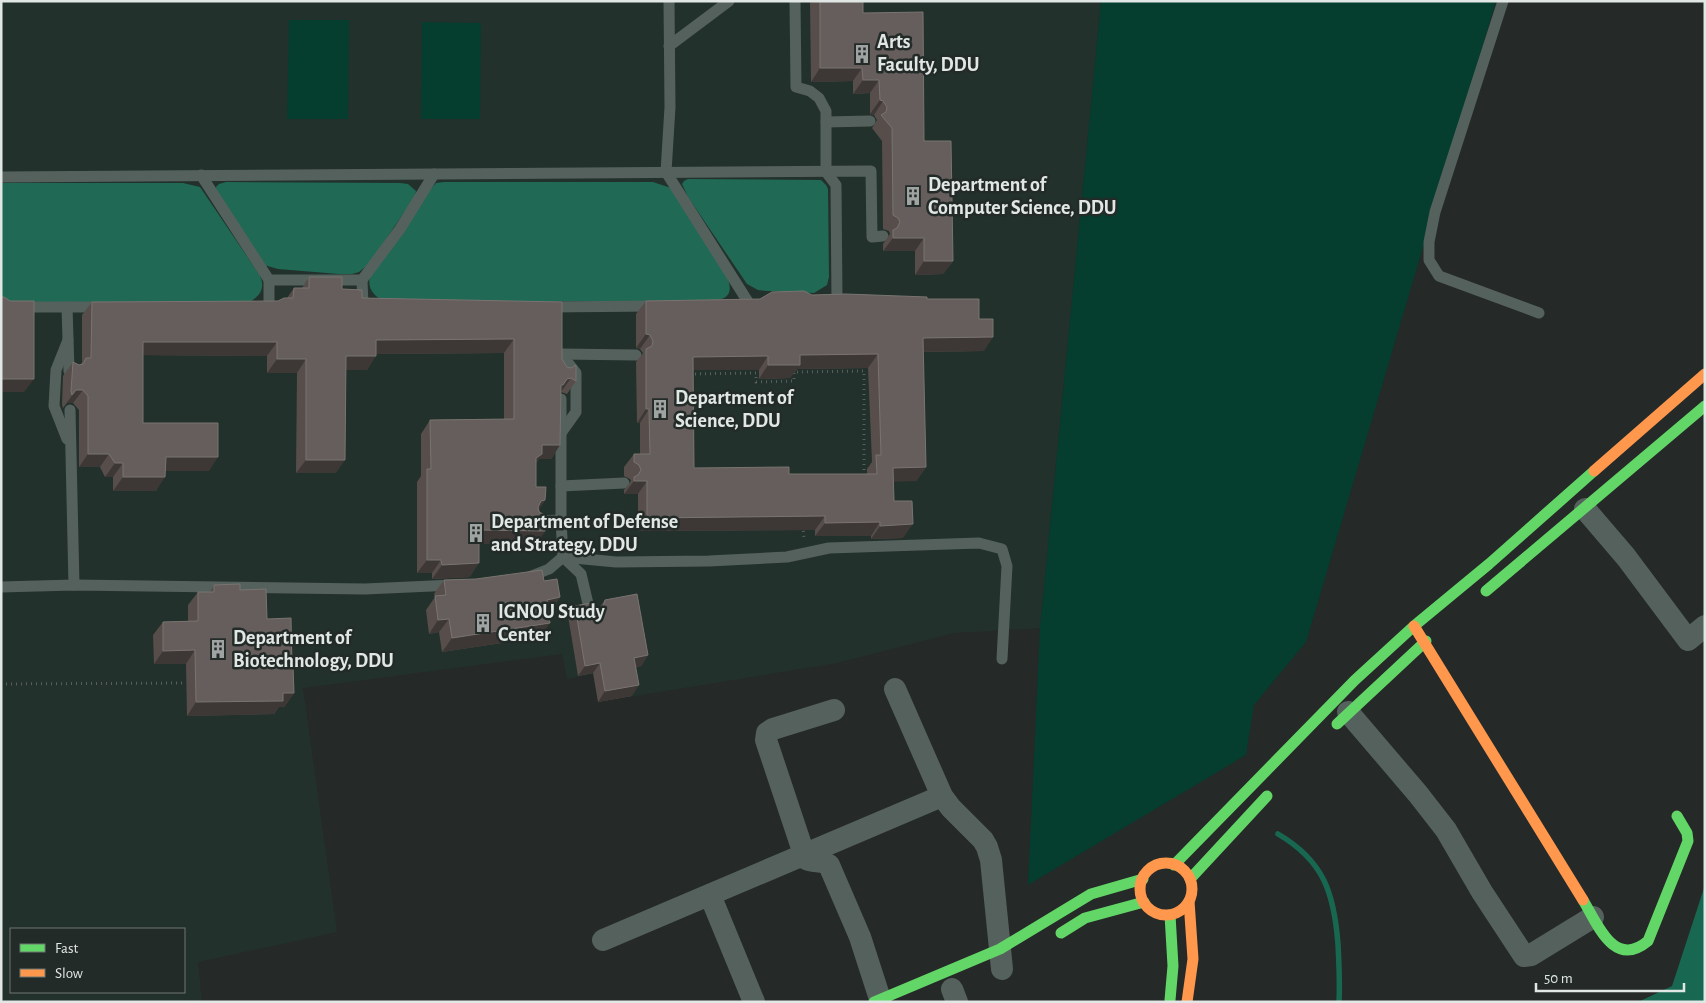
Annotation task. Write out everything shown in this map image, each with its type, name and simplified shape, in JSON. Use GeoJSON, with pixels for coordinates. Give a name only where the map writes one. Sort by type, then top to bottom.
{"type":"FeatureCollection","features":[{"type":"Feature","properties":{"kind":"main road"},"geometry":{"type":"LineString","coordinates":[[1174,865],[1355,680],[1414,626],[1489,564],[1705,374]]}},
{"type":"Feature","properties":{"kind":"main road"},"geometry":{"type":"LineString","coordinates":[[1478,598],[1705,406]]}},
{"type":"Feature","properties":{"kind":"main road"},"geometry":{"type":"LineString","coordinates":[[1414,626],[1428,640],[1593,918],[1608,942],[1615,949],[1631,951],[1640,949],[1648,941],[1688,841],[1687,833],[1677,816]]}},
{"type":"Feature","properties":{"kind":"main road"},"geometry":{"type":"LineString","coordinates":[[1328,733],[1348,712],[1428,640]]}},
{"type":"Feature","properties":{"kind":"main road"},"geometry":{"type":"LineString","coordinates":[[1190,879],[1275,788]]}},
{"type":"Feature","properties":{"kind":"main road"},"geometry":{"type":"LineString","coordinates":[[1187,1002],[1194,959],[1189,902],[1192,888],[1190,879],[1185,872],[1174,865],[1161,864],[1154,867],[1143,879],[1140,886],[1144,902],[1155,913],[1170,915],[1181,911],[1189,902]]}},
{"type":"Feature","properties":{"kind":"main road"},"geometry":{"type":"LineString","coordinates":[[878,1001],[1001,964],[1090,894],[1143,879]]}},
{"type":"Feature","properties":{"kind":"main road"},"geometry":{"type":"LineString","coordinates":[[1050,940],[1084,918],[1144,902]]}},
{"type":"Feature","properties":{"kind":"main road"},"geometry":{"type":"LineString","coordinates":[[1170,915],[1174,966],[1170,1002]]}},
{"type":"Feature","properties":{"kind":"street"},"geometry":{"type":"LineString","coordinates":[[1585,509],[1626,557],[1688,640],[1705,626]]}},
{"type":"Feature","properties":{"kind":"street"},"geometry":{"type":"LineString","coordinates":[[895,689],[942,796],[951,808],[983,840],[987,847],[991,860],[1001,964]]}},
{"type":"Feature","properties":{"kind":"street"},"geometry":{"type":"LineString","coordinates":[[834,710],[773,729],[766,733],[766,740],[806,859],[824,862],[829,865],[860,937],[878,1001]]}},
{"type":"Feature","properties":{"kind":"street"},"geometry":{"type":"LineString","coordinates":[[1348,712],[1446,830],[1474,879],[1524,956],[1531,955],[1593,918]]}},
{"type":"Feature","properties":{"kind":"street"},"geometry":{"type":"LineString","coordinates":[[603,940],[942,796]]}},
{"type":"Feature","properties":{"kind":"street"},"geometry":{"type":"LineString","coordinates":[[710,895],[754,1002]]}},
{"type":"Feature","properties":{"kind":"lane"},"geometry":{"type":"LineString","coordinates":[[669,1],[670,107],[666,172],[745,305],[760,298]]}},
{"type":"Feature","properties":{"kind":"lane"},"geometry":{"type":"LineString","coordinates":[[669,46],[729,1]]}},
{"type":"Feature","properties":{"kind":"lane"},"geometry":{"type":"LineString","coordinates":[[795,1],[796,87],[810,91],[819,98],[826,111],[826,172],[836,185],[837,300]]}},
{"type":"Feature","properties":{"kind":"lane"},"geometry":{"type":"LineString","coordinates":[[1503,1],[1435,212],[1429,242],[1429,260],[1439,276],[1539,312]]}},
{"type":"Feature","properties":{"kind":"lane"},"geometry":{"type":"LineString","coordinates":[[826,122],[870,121]]}},
{"type":"Feature","properties":{"kind":"lane"},"geometry":{"type":"LineString","coordinates":[[1,177],[871,171],[872,237],[883,236]]}},
{"type":"Feature","properties":{"kind":"lane"},"geometry":{"type":"LineString","coordinates":[[382,306],[363,305],[362,280],[400,228],[434,174]]}},
{"type":"Feature","properties":{"kind":"lane"},"geometry":{"type":"LineString","coordinates":[[201,175],[269,280],[269,307],[250,307]]}},
{"type":"Feature","properties":{"kind":"lane"},"geometry":{"type":"LineString","coordinates":[[269,280],[317,285],[362,280]]}},
{"type":"Feature","properties":{"kind":"lane"},"geometry":{"type":"LineString","coordinates":[[531,307],[561,312],[670,306]]}},
{"type":"Feature","properties":{"kind":"lane"},"geometry":{"type":"LineString","coordinates":[[1,307],[115,307]]}},
{"type":"Feature","properties":{"kind":"lane"},"geometry":{"type":"LineString","coordinates":[[67,308],[69,371]]}},
{"type":"Feature","properties":{"kind":"lane"},"geometry":{"type":"LineString","coordinates":[[68,340],[56,370],[54,406],[70,447]]}},
{"type":"Feature","properties":{"kind":"lane"},"geometry":{"type":"LineString","coordinates":[[561,349],[636,355]]}},
{"type":"Feature","properties":{"kind":"lane"},"geometry":{"type":"LineString","coordinates":[[561,349],[561,374]]}},
{"type":"Feature","properties":{"kind":"lane"},"geometry":{"type":"LineString","coordinates":[[561,349],[576,373],[576,412],[561,432]]}},
{"type":"Feature","properties":{"kind":"lane"},"geometry":{"type":"LineString","coordinates":[[561,399],[561,520],[563,557],[581,574],[590,612]]}},
{"type":"Feature","properties":{"kind":"lane"},"geometry":{"type":"LineString","coordinates":[[70,410],[74,585]]}},
{"type":"Feature","properties":{"kind":"lane"},"geometry":{"type":"LineString","coordinates":[[561,486],[624,483]]}},
{"type":"Feature","properties":{"kind":"lane"},"geometry":{"type":"LineString","coordinates":[[536,521],[561,520]]}},
{"type":"Feature","properties":{"kind":"lane"},"geometry":{"type":"LineString","coordinates":[[517,579],[526,578],[549,569],[563,557],[616,562],[710,561],[787,557],[829,548],[979,543],[1002,549],[1007,566],[1002,659]]}},
{"type":"Feature","properties":{"kind":"lane"},"geometry":{"type":"LineString","coordinates":[[1,587],[74,585],[217,593],[466,585]]}},
{"type":"Feature","properties":{"kind":"path"},"geometry":{"type":"LineString","coordinates":[[687,374],[756,372],[756,382],[794,382],[794,372],[864,371],[864,485]]}},
{"type":"Feature","properties":{"kind":"path"},"geometry":{"type":"LineString","coordinates":[[804,524],[804,552]]}},
{"type":"Feature","properties":{"kind":"path"},"geometry":{"type":"LineString","coordinates":[[1,684],[186,683]]}},
{"type":"Feature","properties":{"kind":"shaded area"},"geometry":{"type":"Polygon","coordinates":[[[1,1],[1101,1],[1040,628],[954,633],[837,663],[598,702],[593,674],[567,679],[562,654],[303,688],[337,932],[198,962],[202,1002],[1,1002],[1,1]]]}},
{"type":"Feature","properties":{"kind":"shaded area"},"geometry":{"type":"Polygon","coordinates":[[[1101,1],[1496,1],[1306,642],[1254,705],[1246,755],[1028,885],[1040,628],[1101,1]]]}},
{"type":"Feature","properties":{"kind":"shaded area"},"geometry":{"type":"Polygon","coordinates":[[[289,20],[349,20],[348,119],[287,119],[289,20]]]}},
{"type":"Feature","properties":{"kind":"shaded area"},"geometry":{"type":"Polygon","coordinates":[[[422,22],[481,23],[480,119],[421,119],[422,22]]]}},
{"type":"Feature","properties":{"kind":"shaded area"},"geometry":{"type":"Polygon","coordinates":[[[688,179],[821,180],[828,189],[829,277],[827,285],[814,293],[758,290],[747,284],[688,197],[682,184],[688,179]]]}},
{"type":"Feature","properties":{"kind":"shaded area"},"geometry":{"type":"Polygon","coordinates":[[[226,182],[400,183],[408,184],[416,191],[415,196],[370,263],[359,272],[339,274],[278,269],[264,265],[217,194],[216,187],[226,182]]]}},
{"type":"Feature","properties":{"kind":"shaded area"},"geometry":{"type":"Polygon","coordinates":[[[653,182],[671,188],[728,279],[730,289],[728,295],[722,299],[712,301],[385,302],[372,292],[369,281],[370,276],[428,192],[436,183],[653,182]]]}},
{"type":"Feature","properties":{"kind":"shaded area"},"geometry":{"type":"Polygon","coordinates":[[[1,183],[183,183],[200,187],[259,274],[262,289],[258,296],[245,304],[1,302],[1,183]]]}},
{"type":"Feature","properties":{"kind":"shaded area"},"geometry":{"type":"Polygon","coordinates":[[[1705,885],[1705,1002],[1638,1002],[1672,986],[1705,885]]]}},
{"type":"Feature","properties":{"kind":"building"},"geometry":{"type":"Polygon","coordinates":[[[820,1],[863,1],[863,13],[923,12],[924,141],[951,141],[953,261],[924,261],[924,238],[893,238],[893,230],[897,228],[900,222],[893,215],[892,128],[881,115],[886,112],[887,107],[880,100],[879,80],[863,80],[862,68],[820,68],[820,1]]]}},
{"type":"Feature","properties":{"kind":"building"},"geometry":{"type":"Polygon","coordinates":[[[309,277],[342,277],[342,289],[362,290],[362,298],[562,302],[562,359],[567,367],[571,368],[576,365],[576,381],[571,378],[567,379],[561,385],[560,445],[542,445],[542,454],[536,458],[536,487],[546,487],[545,500],[541,501],[538,507],[539,512],[545,515],[545,531],[479,530],[479,563],[442,565],[441,560],[427,560],[427,469],[431,469],[430,420],[514,419],[514,339],[376,340],[376,356],[346,356],[345,460],[306,460],[306,359],[277,359],[277,342],[143,342],[143,423],[218,423],[218,457],[166,457],[165,477],[123,477],[123,463],[115,463],[109,454],[88,454],[88,396],[83,390],[76,390],[72,395],[71,391],[73,362],[79,365],[83,364],[86,358],[91,358],[92,302],[278,301],[284,298],[293,298],[294,288],[309,288],[309,277]]]}},
{"type":"Feature","properties":{"kind":"building","name":"Department of Science, DDU"},"geometry":{"type":"Polygon","coordinates":[[[804,291],[812,295],[846,294],[927,297],[927,299],[979,299],[979,319],[993,319],[993,337],[923,338],[926,467],[893,468],[894,501],[912,501],[913,524],[880,526],[880,522],[825,523],[825,516],[647,518],[647,481],[634,481],[634,477],[641,470],[639,465],[634,462],[634,454],[650,454],[649,409],[646,409],[646,349],[652,346],[653,341],[650,335],[646,334],[646,301],[760,299],[772,292],[804,291]],[[878,354],[800,355],[800,365],[768,365],[768,356],[693,357],[694,468],[789,467],[789,474],[877,474],[876,455],[881,455],[878,354]]]}},
{"type":"Feature","properties":{"kind":"building"},"geometry":{"type":"Polygon","coordinates":[[[1,297],[10,301],[34,301],[34,379],[1,379],[1,297]]]}},
{"type":"Feature","properties":{"kind":"building","name":"IGNOU Study Center"},"geometry":{"type":"Polygon","coordinates":[[[542,570],[544,581],[557,579],[560,597],[547,600],[550,623],[452,638],[449,619],[438,620],[435,596],[446,595],[444,580],[476,579],[542,570]]]}},
{"type":"Feature","properties":{"kind":"building","name":"Department of Biotechnology, DDU"},"geometry":{"type":"Polygon","coordinates":[[[240,584],[240,590],[266,589],[267,619],[291,618],[294,693],[283,693],[283,701],[196,702],[195,650],[163,651],[163,622],[198,621],[198,592],[214,592],[214,585],[240,584]]]}},
{"type":"Feature","properties":{"kind":"building"},"geometry":{"type":"Polygon","coordinates":[[[637,594],[648,655],[634,658],[639,685],[605,691],[600,663],[585,666],[575,606],[590,603],[592,607],[598,609],[603,607],[605,600],[637,594]]]}},
{"type":"Feature","properties":{"kind":"waterway"},"geometry":{"type":"LineString","coordinates":[[1278,834],[1294,844],[1306,855],[1324,880],[1336,926],[1339,1002]]}},
{"type":"Feature","properties":{"kind":"traffic: fast"},"geometry":{"type":"LineString","coordinates":[[1486,591],[1705,406]]}},
{"type":"Feature","properties":{"kind":"traffic: fast"},"geometry":{"type":"LineString","coordinates":[[1174,865],[1355,680],[1414,626],[1489,564],[1594,471]]}},
{"type":"Feature","properties":{"kind":"traffic: fast"},"geometry":{"type":"LineString","coordinates":[[1337,724],[1426,641]]}},
{"type":"Feature","properties":{"kind":"traffic: fast"},"geometry":{"type":"LineString","coordinates":[[1190,879],[1267,796]]}},
{"type":"Feature","properties":{"kind":"traffic: fast"},"geometry":{"type":"LineString","coordinates":[[1583,900],[1601,931],[1616,947],[1626,950],[1636,948],[1648,941],[1688,841],[1687,833],[1677,816]]}},
{"type":"Feature","properties":{"kind":"traffic: fast"},"geometry":{"type":"LineString","coordinates":[[874,1002],[1000,949],[1091,894],[1143,879]]}},
{"type":"Feature","properties":{"kind":"traffic: fast"},"geometry":{"type":"LineString","coordinates":[[1061,933],[1085,918],[1144,902]]}},
{"type":"Feature","properties":{"kind":"traffic: fast"},"geometry":{"type":"LineString","coordinates":[[1170,915],[1173,966],[1170,1000]]}},
{"type":"Feature","properties":{"kind":"traffic: slow"},"geometry":{"type":"LineString","coordinates":[[1594,471],[1705,374]]}},
{"type":"Feature","properties":{"kind":"traffic: slow"},"geometry":{"type":"LineString","coordinates":[[1414,626],[1583,900]]}},
{"type":"Feature","properties":{"kind":"traffic: slow"},"geometry":{"type":"LineString","coordinates":[[1166,863],[1176,865],[1184,871],[1190,879],[1192,889],[1190,899],[1184,907],[1176,913],[1166,915],[1156,913],[1148,907],[1142,899],[1140,889],[1142,879],[1148,871],[1156,865],[1166,863]]}},
{"type":"Feature","properties":{"kind":"traffic: slow"},"geometry":{"type":"LineString","coordinates":[[1187,1002],[1193,959],[1189,901]]}},
{"type":"Feature","properties":{"kind":"place","name":"Arts Faculty, DDU"},"geometry":{"type":"Point","coordinates":[862,54]}},
{"type":"Feature","properties":{"kind":"place","name":"Department of Computer Science, DDU"},"geometry":{"type":"Point","coordinates":[913,196]}},
{"type":"Feature","properties":{"kind":"place","name":"Department of Science, DDU"},"geometry":{"type":"Point","coordinates":[660,409]}},
{"type":"Feature","properties":{"kind":"place","name":"Department of Defense and Strategy, DDU"},"geometry":{"type":"Point","coordinates":[476,533]}},
{"type":"Feature","properties":{"kind":"place","name":"IGNOU Study Center"},"geometry":{"type":"Point","coordinates":[483,623]}},
{"type":"Feature","properties":{"kind":"place","name":"Department of Biotechnology, DDU"},"geometry":{"type":"Point","coordinates":[218,649]}}]}
